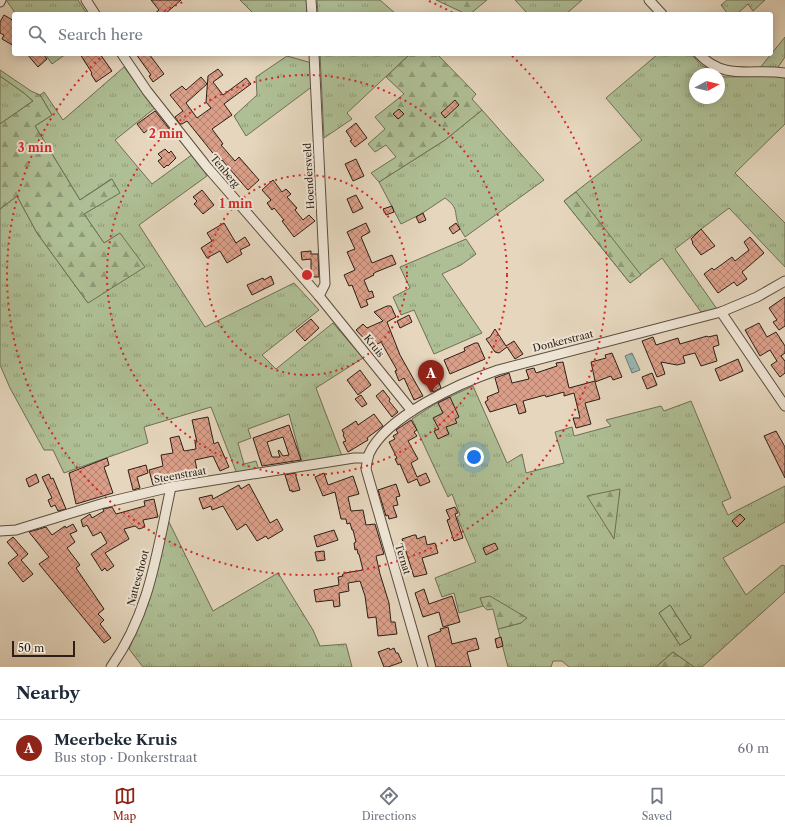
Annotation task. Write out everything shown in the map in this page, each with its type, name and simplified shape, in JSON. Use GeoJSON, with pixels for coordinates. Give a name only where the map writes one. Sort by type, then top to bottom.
{"type":"FeatureCollection","features":[{"type":"Feature","properties":{"kind":"street"},"geometry":{"type":"LineString","coordinates":[[86,0],[95,12]]}},
{"type":"Feature","properties":{"kind":"street"},"geometry":{"type":"LineString","coordinates":[[311,0],[312,12]]}},
{"type":"Feature","properties":{"kind":"street"},"geometry":{"type":"LineString","coordinates":[[649,0],[660,12]]}},
{"type":"Feature","properties":{"kind":"street","name":"Tenberg"},"geometry":{"type":"LineString","coordinates":[[123,56],[147,91],[207,167],[319,296]]}},
{"type":"Feature","properties":{"kind":"street","name":"Hoendersveld"},"geometry":{"type":"LineString","coordinates":[[314,56],[325,284],[319,296]]}},
{"type":"Feature","properties":{"kind":"street"},"geometry":{"type":"LineString","coordinates":[[701,56],[717,68],[732,72],[785,73]]}},
{"type":"Feature","properties":{"kind":"street","name":"Donkerstraat"},"geometry":{"type":"LineString","coordinates":[[368,458],[376,442],[394,425],[412,410],[438,395],[498,370],[721,312],[757,297],[785,281]]}},
{"type":"Feature","properties":{"kind":"street","name":"Kruis"},"geometry":{"type":"LineString","coordinates":[[319,296],[412,410]]}},
{"type":"Feature","properties":{"kind":"street"},"geometry":{"type":"LineString","coordinates":[[721,312],[785,406]]}},
{"type":"Feature","properties":{"kind":"street","name":"Steenstraat"},"geometry":{"type":"LineString","coordinates":[[0,531],[16,530],[104,503],[171,487],[354,458],[368,458]]}},
{"type":"Feature","properties":{"kind":"street","name":"Ternat"},"geometry":{"type":"LineString","coordinates":[[368,458],[366,469],[368,477],[423,667]]}},
{"type":"Feature","properties":{"kind":"street","name":"Natteschoot"},"geometry":{"type":"LineString","coordinates":[[111,667],[129,640],[143,608],[151,580],[171,487]]}},
{"type":"Feature","properties":{"kind":"green space"},"geometry":{"type":"Polygon","coordinates":[[[6,0],[78,0],[86,12],[15,12],[6,0]]]}},
{"type":"Feature","properties":{"kind":"green space"},"geometry":{"type":"Polygon","coordinates":[[[240,0],[309,0],[310,12],[252,12],[240,0]]]}},
{"type":"Feature","properties":{"kind":"green space"},"geometry":{"type":"Polygon","coordinates":[[[317,0],[380,0],[394,12],[318,12],[317,0]]]}},
{"type":"Feature","properties":{"kind":"green space"},"geometry":{"type":"Polygon","coordinates":[[[436,0],[487,0],[472,12],[462,12],[436,0]]]}},
{"type":"Feature","properties":{"kind":"green space"},"geometry":{"type":"Polygon","coordinates":[[[515,0],[582,0],[568,12],[526,12],[515,0]]]}},
{"type":"Feature","properties":{"kind":"green space"},"geometry":{"type":"Polygon","coordinates":[[[727,0],[765,0],[753,11],[748,4],[739,12],[726,12],[721,5],[727,0]]]}},
{"type":"Feature","properties":{"kind":"green space"},"geometry":{"type":"Polygon","coordinates":[[[785,37],[785,57],[776,70],[759,69],[770,56],[773,56],[773,52],[785,37]]]}},
{"type":"Feature","properties":{"kind":"green space"},"geometry":{"type":"Polygon","coordinates":[[[46,56],[63,56],[52,64],[46,56]]]}},
{"type":"Feature","properties":{"kind":"green space"},"geometry":{"type":"Polygon","coordinates":[[[287,56],[312,63],[313,86],[246,136],[234,116],[257,95],[256,77],[287,56]]]}},
{"type":"Feature","properties":{"kind":"green space"},"geometry":{"type":"Polygon","coordinates":[[[320,56],[408,56],[347,113],[352,119],[324,138],[320,56]]]}},
{"type":"Feature","properties":{"kind":"green space"},"geometry":{"type":"Polygon","coordinates":[[[408,56],[439,56],[476,94],[472,99],[482,110],[445,140],[379,182],[371,173],[396,157],[386,145],[375,152],[368,144],[385,129],[375,117],[404,94],[386,77],[408,56]]]}},
{"type":"Feature","properties":{"kind":"green space"},"geometry":{"type":"Polygon","coordinates":[[[656,56],[693,56],[701,65],[706,68],[689,68],[689,104],[725,104],[725,77],[771,76],[785,78],[785,124],[735,173],[785,223],[785,267],[729,208],[675,249],[717,309],[701,312],[662,258],[630,283],[564,201],[642,140],[606,98],[656,56]]]}},
{"type":"Feature","properties":{"kind":"green space"},"geometry":{"type":"Polygon","coordinates":[[[124,67],[155,108],[115,140],[152,184],[193,154],[207,176],[139,225],[205,327],[294,283],[319,310],[262,355],[276,369],[333,323],[363,358],[316,388],[342,456],[302,462],[289,414],[248,429],[251,438],[238,443],[244,464],[256,461],[259,470],[237,474],[211,407],[144,427],[148,443],[64,473],[53,450],[44,450],[10,388],[0,365],[0,209],[17,196],[37,233],[88,303],[120,234],[104,243],[84,214],[119,193],[111,179],[80,200],[35,126],[52,115],[40,95],[44,92],[63,120],[124,67]]]}},
{"type":"Feature","properties":{"kind":"green space"},"geometry":{"type":"Polygon","coordinates":[[[0,70],[31,91],[40,95],[52,115],[35,126],[80,200],[112,179],[120,193],[84,214],[104,243],[120,233],[145,267],[88,303],[37,233],[17,196],[0,209],[0,124],[33,101],[0,76],[0,70]]]}},
{"type":"Feature","properties":{"kind":"green space"},"geometry":{"type":"Polygon","coordinates":[[[0,76],[33,101],[0,124],[0,76]]]}},
{"type":"Feature","properties":{"kind":"green space"},"geometry":{"type":"Polygon","coordinates":[[[482,110],[544,180],[465,237],[459,227],[453,205],[445,198],[421,214],[401,224],[379,182],[445,140],[482,110]]]}},
{"type":"Feature","properties":{"kind":"green space"},"geometry":{"type":"Polygon","coordinates":[[[576,192],[641,275],[630,283],[564,201],[576,192]]]}},
{"type":"Feature","properties":{"kind":"green space"},"geometry":{"type":"Polygon","coordinates":[[[466,239],[476,254],[461,265],[442,274],[482,333],[434,354],[414,310],[401,315],[393,297],[410,288],[400,267],[466,239]]]}},
{"type":"Feature","properties":{"kind":"green space"},"geometry":{"type":"Polygon","coordinates":[[[473,386],[507,463],[522,454],[526,473],[564,463],[555,432],[572,427],[574,436],[611,426],[606,420],[661,406],[664,411],[691,401],[731,498],[722,502],[728,515],[785,486],[785,522],[723,558],[746,595],[782,565],[785,566],[785,592],[702,667],[694,667],[673,652],[656,667],[569,667],[562,661],[553,661],[551,667],[508,667],[498,629],[521,623],[481,598],[483,606],[459,613],[454,593],[442,597],[435,578],[476,562],[457,517],[460,515],[452,494],[448,497],[412,419],[438,402],[473,386]],[[670,605],[659,613],[680,645],[691,638],[670,605]]]}},
{"type":"Feature","properties":{"kind":"green space"},"geometry":{"type":"Polygon","coordinates":[[[620,489],[614,539],[587,496],[620,489]]]}},
{"type":"Feature","properties":{"kind":"green space"},"geometry":{"type":"Polygon","coordinates":[[[167,518],[213,611],[278,573],[313,630],[320,646],[346,644],[352,667],[143,667],[129,649],[146,608],[158,568],[167,518]]]}},
{"type":"Feature","properties":{"kind":"green space"},"geometry":{"type":"Polygon","coordinates":[[[490,596],[527,618],[521,623],[498,629],[493,609],[487,610],[483,606],[480,598],[490,596]]]}},
{"type":"Feature","properties":{"kind":"green space"},"geometry":{"type":"Polygon","coordinates":[[[670,605],[691,638],[680,645],[659,613],[670,605]]]}},
{"type":"Feature","properties":{"kind":"green space"},"geometry":{"type":"Polygon","coordinates":[[[673,652],[694,667],[656,667],[673,652]]]}},
{"type":"Feature","properties":{"kind":"water"},"geometry":{"type":"Polygon","coordinates":[[[632,353],[640,370],[632,373],[625,356],[632,353]]]}},
{"type":"Feature","properties":{"kind":"building"},"geometry":{"type":"Polygon","coordinates":[[[151,0],[181,0],[167,12],[156,12],[159,10],[151,0]]]}},
{"type":"Feature","properties":{"kind":"building"},"geometry":{"type":"Polygon","coordinates":[[[4,15],[12,20],[12,45],[2,39],[4,35],[0,33],[0,22],[4,15]]]}},
{"type":"Feature","properties":{"kind":"building"},"geometry":{"type":"Polygon","coordinates":[[[29,56],[45,56],[47,59],[38,67],[29,56]]]}},
{"type":"Feature","properties":{"kind":"building"},"geometry":{"type":"Polygon","coordinates":[[[81,56],[101,56],[112,71],[96,82],[91,74],[92,73],[81,56]]]}},
{"type":"Feature","properties":{"kind":"building"},"geometry":{"type":"Polygon","coordinates":[[[137,56],[150,56],[164,74],[153,82],[149,76],[151,75],[137,56]]]}},
{"type":"Feature","properties":{"kind":"building"},"geometry":{"type":"Polygon","coordinates":[[[218,69],[223,75],[213,82],[223,95],[246,78],[251,84],[224,104],[232,115],[212,129],[223,144],[221,145],[235,161],[239,157],[259,180],[248,190],[222,160],[220,162],[187,121],[180,124],[175,117],[183,111],[170,95],[182,86],[186,90],[201,77],[207,84],[186,103],[197,118],[211,108],[206,102],[208,76],[218,69]]]}},
{"type":"Feature","properties":{"kind":"building"},"geometry":{"type":"Polygon","coordinates":[[[455,100],[459,105],[445,118],[441,113],[455,100]]]}},
{"type":"Feature","properties":{"kind":"building"},"geometry":{"type":"Polygon","coordinates":[[[399,109],[404,114],[398,119],[393,114],[399,109]]]}},
{"type":"Feature","properties":{"kind":"building"},"geometry":{"type":"Polygon","coordinates":[[[155,111],[171,131],[163,137],[158,131],[154,135],[149,129],[144,133],[137,124],[155,111]]]}},
{"type":"Feature","properties":{"kind":"building"},"geometry":{"type":"Polygon","coordinates":[[[356,123],[367,138],[355,147],[350,141],[352,140],[346,131],[356,123]]]}},
{"type":"Feature","properties":{"kind":"building"},"geometry":{"type":"Polygon","coordinates":[[[165,149],[169,153],[171,151],[176,158],[164,168],[158,161],[162,158],[158,154],[165,149]]]}},
{"type":"Feature","properties":{"kind":"building"},"geometry":{"type":"Polygon","coordinates":[[[356,159],[364,176],[353,181],[345,164],[356,159]]]}},
{"type":"Feature","properties":{"kind":"building"},"geometry":{"type":"Polygon","coordinates":[[[273,180],[282,192],[286,189],[291,194],[287,197],[297,208],[295,210],[303,220],[309,215],[315,221],[294,237],[282,221],[284,220],[274,208],[272,210],[267,203],[271,200],[262,190],[273,180]]]}},
{"type":"Feature","properties":{"kind":"building"},"geometry":{"type":"Polygon","coordinates":[[[202,190],[214,205],[203,214],[194,204],[197,201],[193,197],[202,190]]]}},
{"type":"Feature","properties":{"kind":"building"},"geometry":{"type":"Polygon","coordinates":[[[356,195],[363,208],[353,213],[347,199],[356,195]]]}},
{"type":"Feature","properties":{"kind":"building"},"geometry":{"type":"Polygon","coordinates":[[[392,206],[394,212],[386,215],[383,209],[392,206]]]}},
{"type":"Feature","properties":{"kind":"building"},"geometry":{"type":"Polygon","coordinates":[[[423,213],[426,220],[419,223],[416,217],[423,213]]]}},
{"type":"Feature","properties":{"kind":"building"},"geometry":{"type":"Polygon","coordinates":[[[224,223],[236,243],[245,237],[250,245],[240,250],[242,254],[227,263],[220,251],[207,258],[201,248],[212,241],[207,233],[224,223]]]}},
{"type":"Feature","properties":{"kind":"building"},"geometry":{"type":"Polygon","coordinates":[[[366,223],[370,232],[361,237],[372,263],[392,255],[396,264],[376,272],[373,274],[374,275],[364,280],[369,292],[372,291],[374,297],[366,300],[368,305],[361,308],[352,285],[349,286],[344,275],[355,270],[347,252],[355,249],[347,232],[366,223]]]}},
{"type":"Feature","properties":{"kind":"building"},"geometry":{"type":"Polygon","coordinates":[[[456,223],[460,229],[453,234],[449,228],[456,223]]]}},
{"type":"Feature","properties":{"kind":"building"},"geometry":{"type":"Polygon","coordinates":[[[701,229],[715,246],[701,255],[692,243],[693,242],[691,239],[701,229]]]}},
{"type":"Feature","properties":{"kind":"building"},"geometry":{"type":"Polygon","coordinates":[[[750,237],[764,253],[742,272],[747,279],[737,286],[734,282],[718,293],[704,274],[712,268],[714,270],[732,257],[735,261],[749,250],[744,242],[750,237]]]}},
{"type":"Feature","properties":{"kind":"building"},"geometry":{"type":"Polygon","coordinates":[[[311,251],[311,254],[318,254],[319,277],[314,277],[311,272],[311,259],[302,260],[301,252],[311,251]]]}},
{"type":"Feature","properties":{"kind":"building"},"geometry":{"type":"Polygon","coordinates":[[[271,276],[274,284],[252,295],[247,285],[263,278],[264,280],[271,276]]]}},
{"type":"Feature","properties":{"kind":"building"},"geometry":{"type":"Polygon","coordinates":[[[785,297],[785,326],[779,330],[773,322],[777,320],[769,308],[785,297]]]}},
{"type":"Feature","properties":{"kind":"building"},"geometry":{"type":"Polygon","coordinates":[[[387,306],[391,306],[396,317],[387,322],[400,355],[423,396],[414,400],[404,378],[399,381],[395,371],[397,370],[381,342],[372,347],[356,330],[363,324],[367,328],[383,321],[374,312],[387,306]]]}},
{"type":"Feature","properties":{"kind":"building"},"geometry":{"type":"Polygon","coordinates":[[[409,315],[412,322],[400,328],[397,321],[409,315]]]}},
{"type":"Feature","properties":{"kind":"building"},"geometry":{"type":"Polygon","coordinates":[[[311,319],[319,328],[305,341],[296,331],[311,319]]]}},
{"type":"Feature","properties":{"kind":"building"},"geometry":{"type":"Polygon","coordinates":[[[759,323],[767,337],[776,332],[785,346],[785,353],[781,356],[785,361],[785,373],[780,377],[771,365],[777,361],[770,350],[760,356],[745,330],[759,323]]]}},
{"type":"Feature","properties":{"kind":"building"},"geometry":{"type":"Polygon","coordinates":[[[495,329],[506,346],[514,341],[523,354],[515,359],[507,347],[499,353],[495,352],[486,339],[490,337],[495,329]]]}},
{"type":"Feature","properties":{"kind":"building"},"geometry":{"type":"Polygon","coordinates":[[[717,335],[719,345],[713,347],[717,361],[701,366],[695,353],[683,356],[685,363],[677,365],[661,362],[665,374],[657,377],[642,341],[653,337],[656,345],[678,338],[680,344],[707,336],[717,335]]]}},
{"type":"Feature","properties":{"kind":"building"},"geometry":{"type":"Polygon","coordinates":[[[478,343],[485,359],[450,374],[444,360],[465,351],[464,348],[478,343]]]}},
{"type":"Feature","properties":{"kind":"building"},"geometry":{"type":"Polygon","coordinates":[[[612,353],[622,377],[613,380],[611,376],[595,382],[600,399],[585,403],[591,424],[576,428],[573,418],[580,418],[574,393],[564,396],[564,392],[523,401],[526,412],[519,414],[516,404],[490,412],[485,402],[488,400],[487,397],[499,392],[495,378],[509,373],[512,383],[529,379],[526,370],[534,368],[536,373],[557,366],[556,363],[563,362],[569,388],[595,381],[591,362],[606,358],[605,355],[612,353]]]}},
{"type":"Feature","properties":{"kind":"building"},"geometry":{"type":"Polygon","coordinates":[[[738,359],[743,371],[720,381],[715,369],[738,359]]]}},
{"type":"Feature","properties":{"kind":"building"},"geometry":{"type":"Polygon","coordinates":[[[360,370],[371,385],[358,395],[347,380],[360,370]]]}},
{"type":"Feature","properties":{"kind":"building"},"geometry":{"type":"Polygon","coordinates":[[[652,373],[657,385],[647,389],[642,377],[652,373]]]}},
{"type":"Feature","properties":{"kind":"building"},"geometry":{"type":"Polygon","coordinates":[[[438,380],[441,388],[433,392],[429,384],[438,380]]]}},
{"type":"Feature","properties":{"kind":"building"},"geometry":{"type":"Polygon","coordinates":[[[383,390],[390,399],[389,401],[398,412],[392,417],[376,396],[383,390]]]}},
{"type":"Feature","properties":{"kind":"building"},"geometry":{"type":"Polygon","coordinates":[[[361,395],[367,404],[362,407],[355,399],[361,395]]]}},
{"type":"Feature","properties":{"kind":"building"},"geometry":{"type":"Polygon","coordinates":[[[450,397],[459,417],[455,419],[457,423],[446,427],[449,434],[438,439],[434,431],[439,429],[433,418],[443,413],[438,403],[450,397]]]}},
{"type":"Feature","properties":{"kind":"building"},"geometry":{"type":"Polygon","coordinates":[[[374,414],[383,426],[367,438],[368,440],[348,452],[343,442],[346,441],[342,430],[356,421],[358,425],[374,414]]]}},
{"type":"Feature","properties":{"kind":"building"},"geometry":{"type":"Polygon","coordinates":[[[208,417],[214,444],[218,442],[229,467],[220,471],[213,456],[195,460],[197,470],[161,476],[163,483],[153,485],[149,470],[163,466],[161,455],[173,453],[170,438],[179,436],[184,451],[196,449],[195,442],[197,442],[192,420],[208,417]]]}},
{"type":"Feature","properties":{"kind":"building"},"geometry":{"type":"Polygon","coordinates":[[[411,420],[417,430],[414,432],[417,436],[408,441],[418,459],[411,463],[417,477],[426,473],[430,482],[420,486],[417,479],[408,483],[400,464],[398,465],[395,459],[397,458],[389,442],[395,439],[393,436],[398,433],[396,430],[411,420]]]}},
{"type":"Feature","properties":{"kind":"building"},"geometry":{"type":"Polygon","coordinates":[[[289,425],[301,460],[262,466],[253,438],[289,425]],[[283,437],[267,442],[272,457],[280,457],[279,450],[283,456],[289,455],[283,437]]]}},
{"type":"Feature","properties":{"kind":"building"},"geometry":{"type":"Polygon","coordinates":[[[776,431],[785,447],[785,478],[764,436],[776,431]]]}},
{"type":"Feature","properties":{"kind":"building"},"geometry":{"type":"Polygon","coordinates":[[[107,458],[109,465],[104,467],[113,493],[76,504],[69,473],[107,458]]]}},
{"type":"Feature","properties":{"kind":"building"},"geometry":{"type":"Polygon","coordinates":[[[146,465],[148,473],[137,477],[140,488],[133,490],[128,470],[146,465]]]}},
{"type":"Feature","properties":{"kind":"building"},"geometry":{"type":"Polygon","coordinates":[[[295,473],[300,490],[292,492],[292,490],[290,491],[285,475],[295,473]]]}},
{"type":"Feature","properties":{"kind":"building"},"geometry":{"type":"Polygon","coordinates":[[[324,473],[328,485],[353,476],[359,494],[348,497],[351,511],[363,510],[366,525],[375,524],[384,554],[376,556],[389,603],[391,622],[395,622],[397,634],[378,636],[376,617],[368,618],[365,596],[360,581],[348,583],[349,591],[339,593],[340,606],[334,607],[333,600],[316,602],[314,590],[339,585],[338,577],[343,576],[342,575],[345,573],[363,570],[357,549],[355,550],[354,543],[356,542],[353,530],[350,523],[347,524],[346,519],[341,519],[335,492],[323,496],[315,477],[324,473]]]}},
{"type":"Feature","properties":{"kind":"building"},"geometry":{"type":"Polygon","coordinates":[[[36,474],[39,482],[29,487],[26,479],[36,474]]]}},
{"type":"Feature","properties":{"kind":"building"},"geometry":{"type":"Polygon","coordinates":[[[49,474],[51,479],[53,478],[66,509],[58,511],[55,505],[51,507],[48,500],[52,498],[42,477],[49,474]]]}},
{"type":"Feature","properties":{"kind":"building"},"geometry":{"type":"Polygon","coordinates":[[[249,484],[270,523],[277,519],[283,530],[268,539],[266,536],[257,541],[246,524],[237,530],[223,506],[212,510],[211,506],[203,509],[199,498],[212,495],[213,499],[239,485],[241,489],[249,484]]]}},
{"type":"Feature","properties":{"kind":"building"},"geometry":{"type":"Polygon","coordinates":[[[396,484],[400,496],[396,497],[398,505],[393,506],[397,517],[389,519],[388,515],[386,516],[378,490],[396,484]]]}},
{"type":"Feature","properties":{"kind":"building"},"geometry":{"type":"Polygon","coordinates":[[[154,499],[158,517],[143,520],[145,527],[139,529],[135,526],[124,529],[129,539],[105,553],[114,566],[107,571],[105,568],[102,571],[91,554],[107,543],[101,532],[93,536],[87,525],[83,527],[81,520],[90,514],[92,518],[104,511],[103,509],[112,507],[116,514],[145,506],[144,501],[154,499]]]}},
{"type":"Feature","properties":{"kind":"building"},"geometry":{"type":"Polygon","coordinates":[[[455,507],[458,513],[455,514],[463,538],[454,541],[447,520],[450,519],[446,510],[455,507]]]}},
{"type":"Feature","properties":{"kind":"building"},"geometry":{"type":"Polygon","coordinates":[[[740,514],[745,519],[737,527],[732,521],[740,514]]]}},
{"type":"Feature","properties":{"kind":"building"},"geometry":{"type":"Polygon","coordinates":[[[73,524],[77,531],[70,534],[75,542],[67,548],[80,565],[76,568],[104,609],[98,614],[104,620],[100,624],[111,638],[104,643],[39,564],[49,557],[29,532],[46,527],[52,535],[65,526],[66,528],[73,524]]]}},
{"type":"Feature","properties":{"kind":"building"},"geometry":{"type":"Polygon","coordinates":[[[334,530],[338,540],[317,547],[314,536],[334,530]]]}},
{"type":"Feature","properties":{"kind":"building"},"geometry":{"type":"Polygon","coordinates":[[[416,535],[417,539],[425,536],[427,545],[435,543],[438,553],[422,558],[427,574],[414,577],[402,539],[416,535]]]}},
{"type":"Feature","properties":{"kind":"building"},"geometry":{"type":"Polygon","coordinates":[[[13,537],[28,554],[21,560],[33,574],[23,582],[8,563],[18,555],[7,542],[13,537]]]}},
{"type":"Feature","properties":{"kind":"building"},"geometry":{"type":"Polygon","coordinates":[[[495,543],[498,549],[486,555],[483,548],[495,543]]]}},
{"type":"Feature","properties":{"kind":"building"},"geometry":{"type":"Polygon","coordinates":[[[324,551],[325,560],[317,561],[315,552],[324,551]]]}},
{"type":"Feature","properties":{"kind":"building"},"geometry":{"type":"Polygon","coordinates":[[[424,589],[429,604],[452,596],[460,622],[443,627],[439,612],[423,617],[415,593],[424,589]]]}},
{"type":"Feature","properties":{"kind":"building"},"geometry":{"type":"Polygon","coordinates":[[[448,627],[452,644],[476,638],[479,649],[467,652],[471,667],[436,667],[428,636],[441,631],[440,629],[448,627]]]}},
{"type":"Feature","properties":{"kind":"building"},"geometry":{"type":"Polygon","coordinates":[[[501,637],[503,646],[497,648],[495,639],[501,637]]]}},
{"type":"Feature","properties":{"kind":"building"},"geometry":{"type":"Polygon","coordinates":[[[389,648],[390,650],[394,648],[402,662],[384,667],[378,652],[389,648]]]}},
{"type":"Feature","properties":{"kind":"place","name":"Meerbeke Kruis"},"geometry":{"type":"Point","coordinates":[431,393]}}]}
